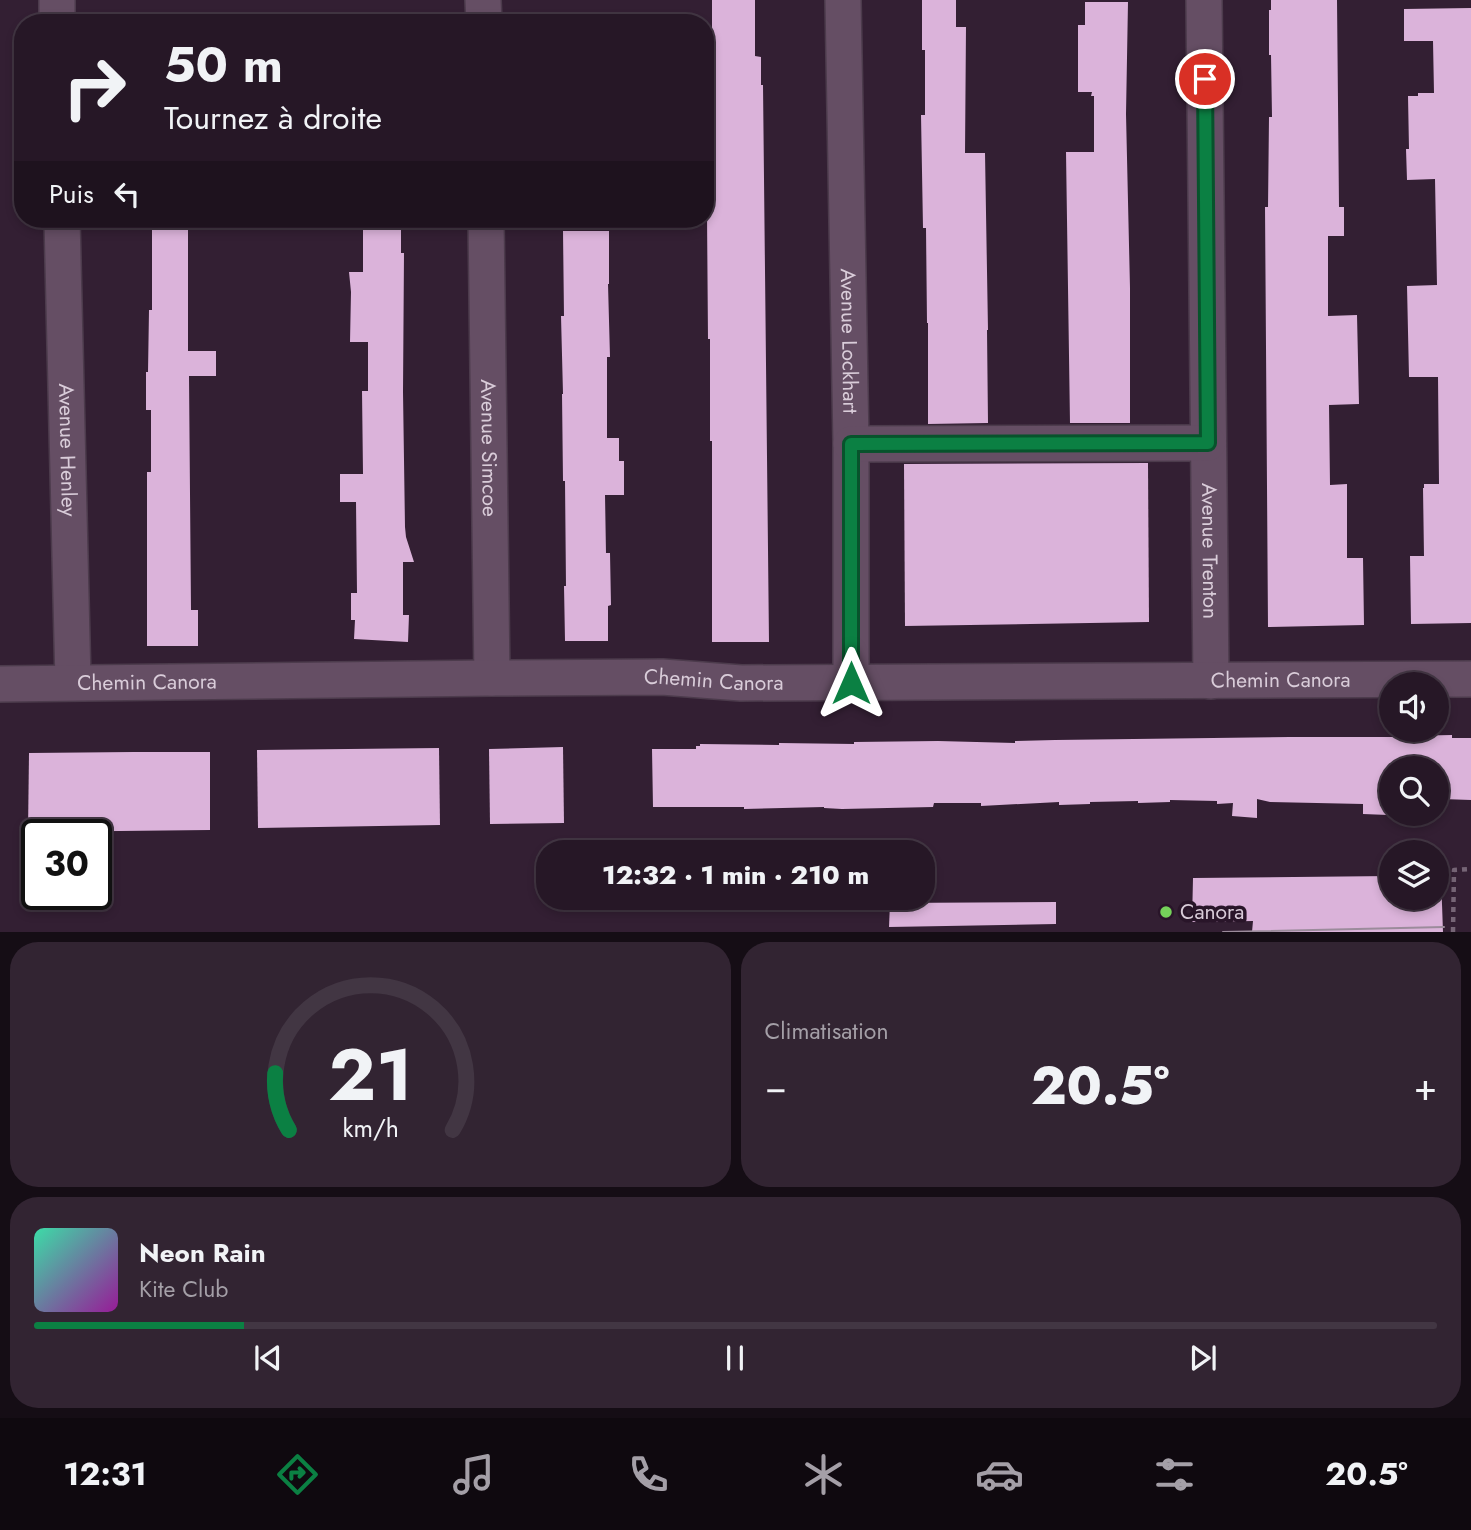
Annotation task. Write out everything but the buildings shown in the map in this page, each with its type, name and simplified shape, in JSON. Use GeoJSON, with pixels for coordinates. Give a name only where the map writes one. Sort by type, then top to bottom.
{"type":"FeatureCollection","features":[{"type":"Feature","properties":{"kind":"street","name":"Avenue Lockhart"},"geometry":{"type":"LineString","coordinates":[[843,0],[851,444],[851,683]]}},
{"type":"Feature","properties":{"kind":"street","name":"Avenue Trenton"},"geometry":{"type":"LineString","coordinates":[[1204,0],[1211,681]]}},
{"type":"Feature","properties":{"kind":"street","name":"Avenue Henley"},"geometry":{"type":"LineString","coordinates":[[62,228],[72,682]]}},
{"type":"Feature","properties":{"kind":"street","name":"Avenue Simcoe"},"geometry":{"type":"LineString","coordinates":[[486,228],[492,678]]}},
{"type":"Feature","properties":{"kind":"street"},"geometry":{"type":"LineString","coordinates":[[851,444],[1208,443]]}},
{"type":"Feature","properties":{"kind":"street","name":"Chemin Canora"},"geometry":{"type":"LineString","coordinates":[[0,684],[662,677],[741,683],[1471,678]]}},
{"type":"Feature","properties":{"kind":"path"},"geometry":{"type":"LineString","coordinates":[[1453,932],[1454,870],[1471,869]]}},
{"type":"Feature","properties":{"kind":"tram line"},"geometry":{"type":"LineString","coordinates":[[1223,932],[1444,927]]}},
{"type":"Feature","properties":{"kind":"place","name":"Canora"},"geometry":{"type":"Point","coordinates":[1166,912]}},
{"type":"Feature","properties":{"kind":"route"},"geometry":{"type":"LineString","coordinates":[[851,683],[851,444],[1208,443],[1205,79]]}}]}
